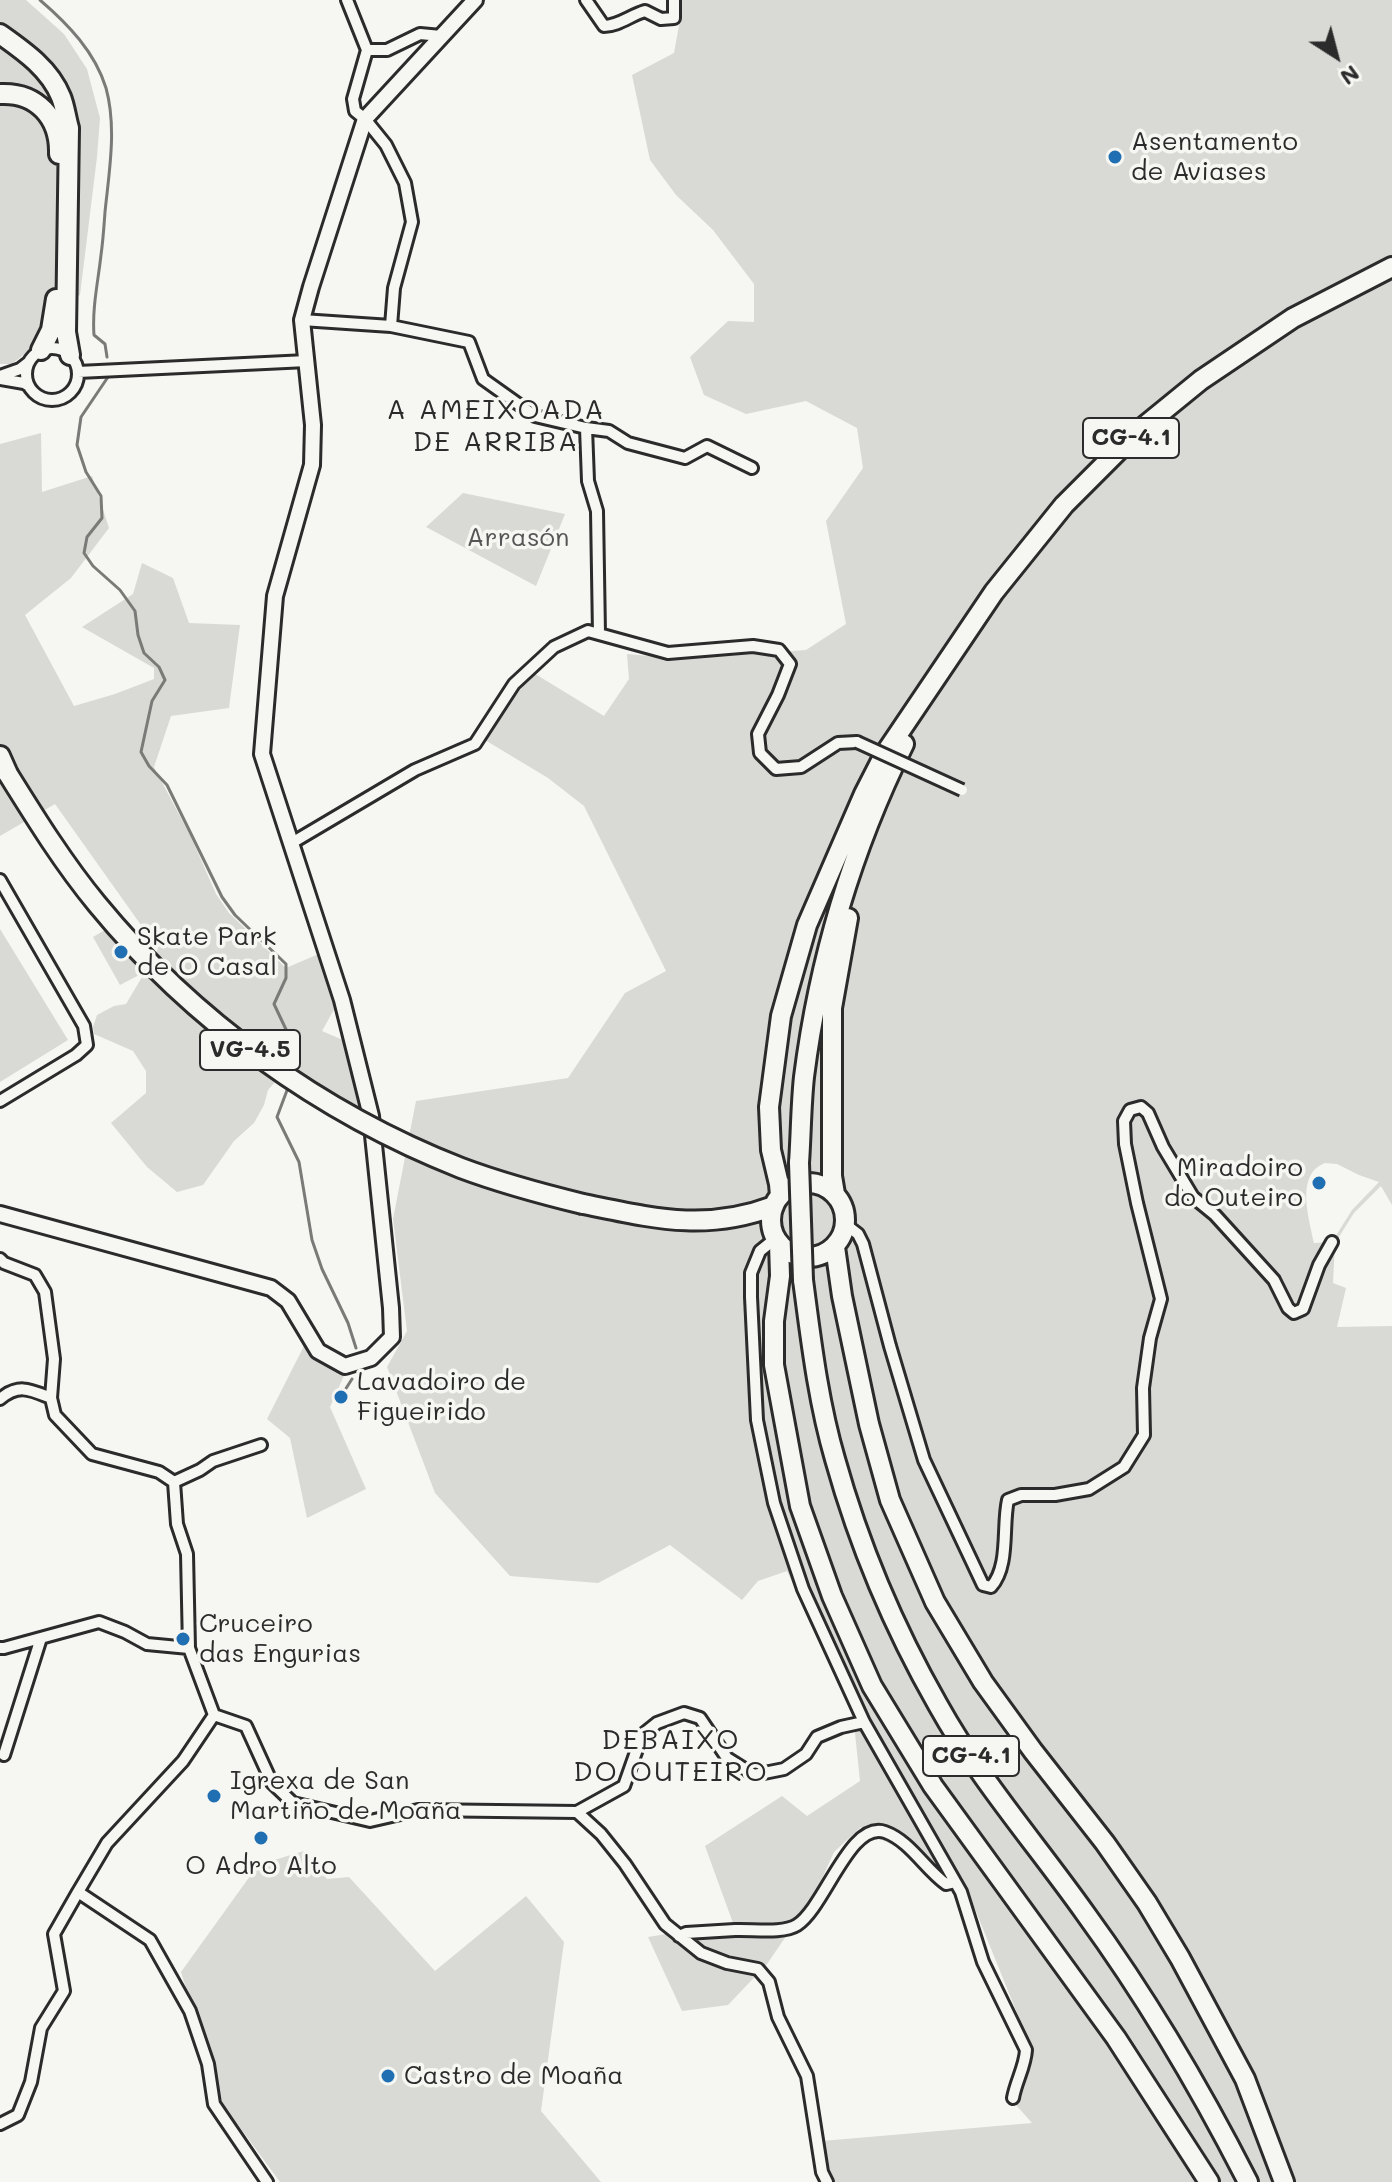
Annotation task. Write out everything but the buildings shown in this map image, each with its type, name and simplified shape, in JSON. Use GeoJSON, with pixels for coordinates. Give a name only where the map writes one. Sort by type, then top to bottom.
{"type":"FeatureCollection","features":[{"type":"Feature","properties":{"kind":"highway"},"geometry":{"type":"LineString","coordinates":[[0,34],[27,53],[48,74],[61,96],[69,128],[66,332],[74,363]]}},
{"type":"Feature","properties":{"kind":"highway"},"geometry":{"type":"LineString","coordinates":[[0,94],[19,95],[33,100],[45,109],[58,133],[56,307],[51,330],[35,356]]}},
{"type":"Feature","properties":{"kind":"highway","name":"CG-4.1"},"geometry":{"type":"LineString","coordinates":[[1248,2182],[1166,2031],[1087,1914],[987,1780],[938,1706],[884,1599],[858,1533],[834,1458],[816,1376],[803,1280],[799,1163],[804,1079],[819,986],[844,890],[865,828],[935,680],[994,592],[1064,505],[1136,433],[1201,380],[1293,318],[1392,267]]}},
{"type":"Feature","properties":{"kind":"highway"},"geometry":{"type":"LineString","coordinates":[[935,680],[884,755],[864,794],[807,925],[781,1016],[769,1107],[771,1150],[779,1184],[771,1217],[780,1276],[774,1321],[774,1365],[800,1506],[832,1596],[872,1686],[933,1786],[1116,2038],[1209,2182]]}},
{"type":"Feature","properties":{"kind":"highway","name":"VG-4.5"},"geometry":{"type":"LineString","coordinates":[[0,756],[8,774],[66,864],[97,905],[175,988],[262,1059],[309,1091],[413,1147],[491,1178],[583,1204],[676,1221],[730,1219]]}},
{"type":"Feature","properties":{"kind":"highway"},"geometry":{"type":"LineString","coordinates":[[835,1194],[832,1176],[832,1008],[849,912],[894,764]]}},
{"type":"Feature","properties":{"kind":"highway"},"geometry":{"type":"LineString","coordinates":[[807,1183],[827,1188],[835,1194],[845,1213],[842,1236],[835,1247],[812,1258],[788,1252],[775,1237],[753,1222],[730,1219],[777,1201],[787,1189],[807,1183]]}},
{"type":"Feature","properties":{"kind":"highway"},"geometry":{"type":"LineString","coordinates":[[835,1247],[869,1424],[890,1500],[935,1602],[983,1682],[1147,1903],[1245,2079],[1284,2182]]}},
{"type":"Feature","properties":{"kind":"street"},"geometry":{"type":"LineString","coordinates":[[347,0],[367,50],[353,99],[355,111],[386,145],[405,183],[412,222],[394,288],[391,326]]}},
{"type":"Feature","properties":{"kind":"street"},"geometry":{"type":"LineString","coordinates":[[0,1214],[271,1288],[288,1301],[318,1351],[345,1366],[371,1358],[392,1337],[371,1116],[342,1000],[262,754],[275,596],[312,465],[313,425],[302,320],[311,287],[365,119],[475,0]]}},
{"type":"Feature","properties":{"kind":"street"},"geometry":{"type":"LineString","coordinates":[[586,0],[604,26],[612,26],[645,11],[661,19],[674,18],[674,0]]}},
{"type":"Feature","properties":{"kind":"street"},"geometry":{"type":"LineString","coordinates":[[367,50],[387,50],[420,34],[441,36]]}},
{"type":"Feature","properties":{"kind":"street"},"geometry":{"type":"LineString","coordinates":[[302,320],[391,326],[469,342],[483,379],[535,416],[609,431],[628,443],[685,458],[707,446],[752,468]]}},
{"type":"Feature","properties":{"kind":"street"},"geometry":{"type":"LineString","coordinates":[[56,348],[74,363],[77,380],[67,395],[42,398],[24,383],[0,377],[20,369],[35,356],[56,348]]}},
{"type":"Feature","properties":{"kind":"street"},"geometry":{"type":"LineString","coordinates":[[29,386],[26,374],[35,356]]}},
{"type":"Feature","properties":{"kind":"street"},"geometry":{"type":"LineString","coordinates":[[74,363],[307,361]]}},
{"type":"Feature","properties":{"kind":"street"},"geometry":{"type":"LineString","coordinates":[[586,428],[588,481],[597,511],[599,634]]}},
{"type":"Feature","properties":{"kind":"street"},"geometry":{"type":"LineString","coordinates":[[290,844],[415,770],[475,744],[514,684],[554,647],[588,631],[668,653],[753,646],[779,650],[790,664],[758,734],[760,753],[776,769],[801,767],[838,743],[857,742],[962,790]]}},
{"type":"Feature","properties":{"kind":"street"},"geometry":{"type":"LineString","coordinates":[[0,880],[84,1026],[87,1045],[76,1055],[0,1101]]}},
{"type":"Feature","properties":{"kind":"street"},"geometry":{"type":"LineString","coordinates":[[845,1224],[858,1234],[863,1244],[924,1460],[983,1585],[991,1587],[997,1580],[1006,1540],[1008,1500],[1021,1495],[1055,1495],[1089,1489],[1124,1467],[1144,1435],[1143,1388],[1150,1338],[1161,1299],[1125,1144],[1124,1121],[1130,1110],[1141,1107],[1148,1113],[1163,1147],[1193,1197],[1215,1215],[1274,1280],[1288,1308],[1294,1313],[1303,1309],[1319,1265],[1332,1242]]}},
{"type":"Feature","properties":{"kind":"street"},"geometry":{"type":"LineString","coordinates":[[775,1237],[760,1251],[751,1273],[757,1420],[774,1503],[803,1589],[864,1722],[961,1892],[983,1962],[1026,2050],[1025,2063],[1013,2098]]}},
{"type":"Feature","properties":{"kind":"street"},"geometry":{"type":"LineString","coordinates":[[0,1259],[35,1275],[45,1292],[54,1359],[51,1398],[55,1415],[92,1454],[159,1472],[174,1482]]}},
{"type":"Feature","properties":{"kind":"street"},"geometry":{"type":"LineString","coordinates":[[0,1399],[8,1392],[25,1389],[51,1398]]}},
{"type":"Feature","properties":{"kind":"street"},"geometry":{"type":"LineString","coordinates":[[174,1482],[213,1461],[261,1445]]}},
{"type":"Feature","properties":{"kind":"street"},"geometry":{"type":"LineString","coordinates":[[174,1482],[177,1524],[187,1554],[189,1648],[214,1715]]}},
{"type":"Feature","properties":{"kind":"street"},"geometry":{"type":"LineString","coordinates":[[0,1648],[99,1622],[147,1644],[189,1648]]}},
{"type":"Feature","properties":{"kind":"street"},"geometry":{"type":"LineString","coordinates":[[4,1755],[41,1638]]}},
{"type":"Feature","properties":{"kind":"street"},"geometry":{"type":"LineString","coordinates":[[214,1715],[246,1726],[272,1783],[291,1805],[370,1821],[418,1810],[577,1812],[624,1786],[642,1735],[657,1723],[684,1713],[700,1718],[727,1758],[754,1775],[784,1769],[806,1754],[817,1737],[864,1722]]}},
{"type":"Feature","properties":{"kind":"street"},"geometry":{"type":"LineString","coordinates":[[0,2124],[18,2115],[31,2082],[41,2028],[64,1991],[54,1934],[107,1843],[183,1761],[214,1715]]}},
{"type":"Feature","properties":{"kind":"street"},"geometry":{"type":"LineString","coordinates":[[577,1812],[601,1834],[625,1864],[665,1924],[701,1953],[727,1963],[758,1969],[769,1982],[778,2017],[807,2076],[822,2172],[827,2182]]}},
{"type":"Feature","properties":{"kind":"street"},"geometry":{"type":"LineString","coordinates":[[679,1936],[739,1930],[785,1930],[798,1925],[819,1902],[854,1843],[866,1833],[883,1831],[902,1842],[946,1884],[955,1882]]}},
{"type":"Feature","properties":{"kind":"street"},"geometry":{"type":"LineString","coordinates":[[78,1892],[150,1940],[190,2011],[208,2064],[214,2104],[267,2182]]}},
{"type":"Feature","properties":{"kind":"green space"},"geometry":{"type":"Polygon","coordinates":[[[0,0],[26,0],[64,34],[87,69],[100,118],[80,295],[47,317],[27,352],[12,364],[0,364],[0,0]]]}},
{"type":"Feature","properties":{"kind":"green space"},"geometry":{"type":"Polygon","coordinates":[[[680,0],[1392,0],[1392,1205],[1381,1186],[1354,1213],[1335,1243],[1333,1283],[1346,1288],[1337,1327],[1392,1326],[1392,2182],[831,2182],[822,2141],[1032,2123],[1016,2105],[1032,2050],[962,1877],[861,1827],[834,1852],[815,1894],[767,1964],[728,2005],[682,2011],[648,1937],[733,1923],[705,1846],[782,1796],[807,1816],[860,1781],[853,1714],[787,1571],[758,1581],[742,1600],[670,1545],[598,1583],[510,1576],[435,1493],[387,1367],[407,1331],[393,1219],[416,1101],[568,1078],[625,993],[666,971],[584,806],[548,778],[485,740],[532,672],[604,716],[629,679],[627,654],[681,659],[806,650],[846,624],[826,521],[863,468],[857,428],[806,401],[746,414],[704,395],[690,357],[728,321],[754,322],[754,284],[713,230],[676,195],[650,160],[632,75],[674,53],[681,14],[680,0]],[[1325,1163],[1316,1169],[1307,1187],[1307,1210],[1314,1243],[1332,1242],[1352,1210],[1379,1182],[1337,1164],[1325,1163]]]}},
{"type":"Feature","properties":{"kind":"green space"},"geometry":{"type":"Polygon","coordinates":[[[41,433],[42,492],[92,476],[109,528],[71,578],[25,615],[74,706],[154,679],[154,668],[82,627],[133,594],[142,563],[173,578],[189,623],[240,625],[229,708],[171,716],[154,767],[191,837],[216,894],[229,913],[286,968],[321,953],[337,1004],[322,1031],[345,1041],[363,1118],[285,1071],[268,1090],[254,1123],[234,1141],[203,1185],[177,1192],[147,1167],[111,1123],[146,1093],[146,1071],[133,1051],[94,1034],[93,1027],[97,1015],[126,1004],[145,972],[120,985],[93,937],[122,920],[149,966],[158,949],[55,804],[0,836],[0,444],[41,433]]]}},
{"type":"Feature","properties":{"kind":"green space","name":"Arrasón"},"geometry":{"type":"Polygon","coordinates":[[[463,493],[565,514],[536,586],[426,527],[463,493]]]}},
{"type":"Feature","properties":{"kind":"green space"},"geometry":{"type":"Polygon","coordinates":[[[0,929],[68,1040],[0,1082],[0,929]]]}},
{"type":"Feature","properties":{"kind":"green space"},"geometry":{"type":"Polygon","coordinates":[[[307,1340],[346,1371],[330,1407],[366,1489],[307,1518],[290,1438],[267,1419],[307,1340]]]}},
{"type":"Feature","properties":{"kind":"green space"},"geometry":{"type":"Polygon","coordinates":[[[304,1851],[327,1879],[349,1877],[435,1971],[526,1896],[564,1942],[541,2111],[601,2182],[280,2182],[222,2103],[181,1972],[258,1865],[304,1851]]]}},
{"type":"Feature","properties":{"kind":"waterway"},"geometry":{"type":"LineString","coordinates":[[40,0],[88,51],[101,75],[109,103],[111,150],[94,325],[94,335],[105,344],[107,357]]}},
{"type":"Feature","properties":{"kind":"waterway"},"geometry":{"type":"LineString","coordinates":[[108,377],[81,417],[77,445],[86,472],[101,496],[102,518],[87,537],[84,553],[93,566],[120,590],[135,611],[144,653],[159,667],[165,680],[152,701],[141,752],[167,785],[222,897],[235,915],[286,964],[286,978],[274,1004],[299,1057]]}},
{"type":"Feature","properties":{"kind":"waterway"},"geometry":{"type":"LineString","coordinates":[[289,1085],[277,1117],[299,1162],[312,1240],[356,1348]]}},
{"type":"Feature","properties":{"kind":"waterway"},"geometry":{"type":"LineString","coordinates":[[345,1390],[352,1379]]}},
{"type":"Feature","properties":{"kind":"place","name":"Asentamento de Aviases"},"geometry":{"type":"Point","coordinates":[1115,157]}},
{"type":"Feature","properties":{"kind":"place","name":"Skate Park de O Casal"},"geometry":{"type":"Point","coordinates":[121,952]}},
{"type":"Feature","properties":{"kind":"place","name":"Miradoiro do Outeiro"},"geometry":{"type":"Point","coordinates":[1319,1183]}},
{"type":"Feature","properties":{"kind":"place","name":"Lavadoiro de Figueirido"},"geometry":{"type":"Point","coordinates":[341,1397]}},
{"type":"Feature","properties":{"kind":"place","name":"Cruceiro das Engurias"},"geometry":{"type":"Point","coordinates":[183,1639]}},
{"type":"Feature","properties":{"kind":"place","name":"Igrexa de San Martiño de Moaña"},"geometry":{"type":"Point","coordinates":[214,1796]}},
{"type":"Feature","properties":{"kind":"place","name":"O Adro Alto"},"geometry":{"type":"Point","coordinates":[261,1838]}},
{"type":"Feature","properties":{"kind":"place","name":"Castro de Moaña"},"geometry":{"type":"Point","coordinates":[388,2076]}},
{"type":"Feature","properties":{"kind":"district","name":"A AMEIXOADA DE ARRIBA"},"geometry":{"type":"Point","coordinates":[496,426]}},
{"type":"Feature","properties":{"kind":"district","name":"DEBAIXO DO OUTEIRO"},"geometry":{"type":"Point","coordinates":[671,1756]}}]}
